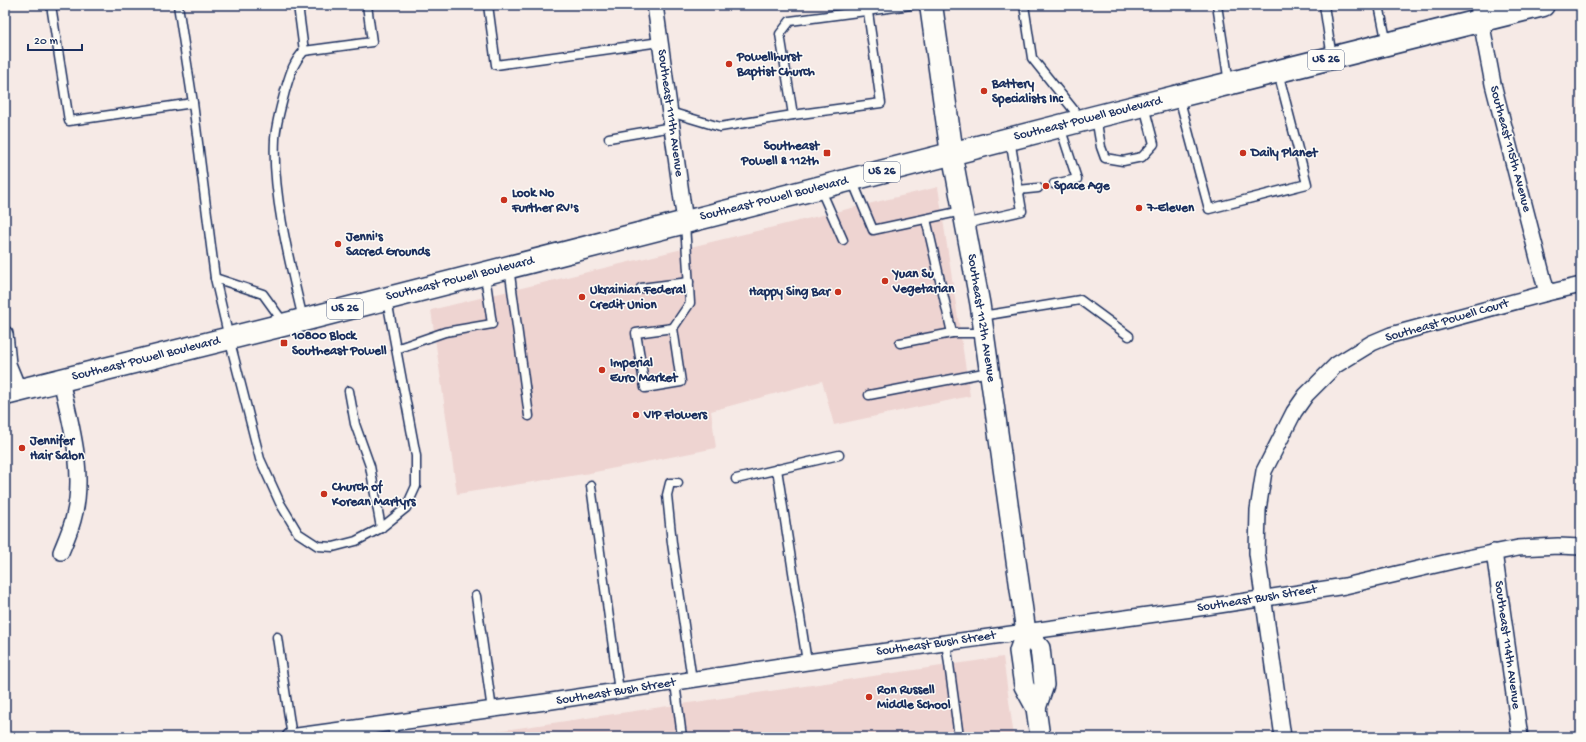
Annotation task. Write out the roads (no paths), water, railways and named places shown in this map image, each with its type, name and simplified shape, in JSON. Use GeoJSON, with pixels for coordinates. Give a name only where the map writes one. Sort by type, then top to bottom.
{"type":"FeatureCollection","features":[{"type":"Feature","properties":{"kind":"main road","name":"Southeast 112th Avenue"},"geometry":{"type":"LineString","coordinates":[[930,5],[952,154]]}},
{"type":"Feature","properties":{"kind":"main road","name":"Southeast Powell Boulevard"},"geometry":{"type":"LineString","coordinates":[[12,392],[294,322],[1060,126],[1388,45],[1479,13],[1543,5]]}},
{"type":"Feature","properties":{"kind":"street","name":"Southeast 111th Avenue"},"geometry":{"type":"LineString","coordinates":[[655,5],[685,222]]}},
{"type":"Feature","properties":{"kind":"street","name":"Southeast 115th Avenue"},"geometry":{"type":"LineString","coordinates":[[1479,13],[1493,84],[1547,293]]}},
{"type":"Feature","properties":{"kind":"street","name":"Southeast 112th Avenue"},"geometry":{"type":"LineString","coordinates":[[952,154],[983,324],[1026,632]]}},
{"type":"Feature","properties":{"kind":"street","name":"Southeast Powell Court"},"geometry":{"type":"LineString","coordinates":[[1283,737],[1257,553],[1258,510],[1264,471],[1294,412],[1306,395],[1336,365],[1372,343],[1391,335],[1581,285]]}},
{"type":"Feature","properties":{"kind":"street"},"geometry":{"type":"LineString","coordinates":[[5,334],[12,392]]}},
{"type":"Feature","properties":{"kind":"street"},"geometry":{"type":"LineString","coordinates":[[61,380],[77,456],[77,490],[73,520],[61,552]]}},
{"type":"Feature","properties":{"kind":"street","name":"Southeast Bush Street"},"geometry":{"type":"LineString","coordinates":[[291,737],[393,730],[492,710],[806,662],[1345,586],[1494,552],[1540,546],[1581,547]]}},
{"type":"Feature","properties":{"kind":"street","name":"Southeast 114th Avenue"},"geometry":{"type":"LineString","coordinates":[[1494,552],[1520,737]]}},
{"type":"Feature","properties":{"kind":"street"},"geometry":{"type":"LineString","coordinates":[[1026,632],[1040,648],[1044,685],[1036,708],[1040,737]]}},
{"type":"Feature","properties":{"kind":"lane"},"geometry":{"type":"LineString","coordinates":[[52,5],[69,121],[193,103]]}},
{"type":"Feature","properties":{"kind":"lane"},"geometry":{"type":"LineString","coordinates":[[178,5],[193,103],[215,278],[260,459],[280,503],[298,533],[318,546],[333,547],[356,541],[380,528],[406,508],[416,486],[416,456],[387,298]]}},
{"type":"Feature","properties":{"kind":"lane"},"geometry":{"type":"LineString","coordinates":[[298,5],[304,51]]}},
{"type":"Feature","properties":{"kind":"lane"},"geometry":{"type":"LineString","coordinates":[[294,322],[275,167],[275,138],[279,114],[295,61],[304,51],[372,42],[367,5]]}},
{"type":"Feature","properties":{"kind":"lane"},"geometry":{"type":"LineString","coordinates":[[488,5],[496,65],[660,42]]}},
{"type":"Feature","properties":{"kind":"lane"},"geometry":{"type":"LineString","coordinates":[[793,115],[780,34],[790,21],[868,8],[911,5]]}},
{"type":"Feature","properties":{"kind":"lane"},"geometry":{"type":"LineString","coordinates":[[1024,5],[1032,58],[1089,119],[1105,158],[1124,161],[1142,157],[1154,144],[1144,105]]}},
{"type":"Feature","properties":{"kind":"lane"},"geometry":{"type":"LineString","coordinates":[[1217,5],[1229,84]]}},
{"type":"Feature","properties":{"kind":"lane"},"geometry":{"type":"LineString","coordinates":[[1324,5],[1333,58]]}},
{"type":"Feature","properties":{"kind":"lane"},"geometry":{"type":"LineString","coordinates":[[1379,5],[1388,45]]}},
{"type":"Feature","properties":{"kind":"lane"},"geometry":{"type":"LineString","coordinates":[[670,112],[720,127],[881,103],[868,8]]}},
{"type":"Feature","properties":{"kind":"lane"},"geometry":{"type":"LineString","coordinates":[[1179,96],[1209,209],[1307,184],[1278,72]]}},
{"type":"Feature","properties":{"kind":"lane"},"geometry":{"type":"LineString","coordinates":[[1054,184],[1077,179],[1060,126]]}},
{"type":"Feature","properties":{"kind":"lane"},"geometry":{"type":"LineString","coordinates":[[608,138],[672,128]]}},
{"type":"Feature","properties":{"kind":"lane"},"geometry":{"type":"LineString","coordinates":[[852,180],[873,230],[926,219],[964,218],[1022,211],[1010,139]]}},
{"type":"Feature","properties":{"kind":"lane"},"geometry":{"type":"LineString","coordinates":[[820,188],[842,240]]}},
{"type":"Feature","properties":{"kind":"lane"},"geometry":{"type":"LineString","coordinates":[[1018,190],[1038,188]]}},
{"type":"Feature","properties":{"kind":"lane"},"geometry":{"type":"LineString","coordinates":[[926,219],[952,333]]}},
{"type":"Feature","properties":{"kind":"lane"},"geometry":{"type":"LineString","coordinates":[[672,328],[636,333],[645,388],[681,382],[672,328],[690,303],[685,222]]}},
{"type":"Feature","properties":{"kind":"lane"},"geometry":{"type":"LineString","coordinates":[[509,267],[528,416]]}},
{"type":"Feature","properties":{"kind":"lane"},"geometry":{"type":"LineString","coordinates":[[396,349],[445,332],[492,324],[485,273]]}},
{"type":"Feature","properties":{"kind":"lane"},"geometry":{"type":"LineString","coordinates":[[215,278],[263,294],[294,322]]}},
{"type":"Feature","properties":{"kind":"lane"},"geometry":{"type":"LineString","coordinates":[[641,288],[689,282]]}},
{"type":"Feature","properties":{"kind":"lane"},"geometry":{"type":"LineString","coordinates":[[900,343],[952,333],[1080,300],[1129,336]]}},
{"type":"Feature","properties":{"kind":"lane"},"geometry":{"type":"LineString","coordinates":[[869,395],[990,372]]}},
{"type":"Feature","properties":{"kind":"lane"},"geometry":{"type":"LineString","coordinates":[[349,391],[355,424],[370,466],[380,528]]}},
{"type":"Feature","properties":{"kind":"lane"},"geometry":{"type":"LineString","coordinates":[[736,479],[839,455]]}},
{"type":"Feature","properties":{"kind":"lane"},"geometry":{"type":"LineString","coordinates":[[776,469],[806,662]]}},
{"type":"Feature","properties":{"kind":"lane"},"geometry":{"type":"LineString","coordinates":[[678,483],[670,483],[667,495],[678,593],[692,680]]}},
{"type":"Feature","properties":{"kind":"lane"},"geometry":{"type":"LineString","coordinates":[[591,486],[619,691]]}},
{"type":"Feature","properties":{"kind":"lane"},"geometry":{"type":"LineString","coordinates":[[476,596],[492,710]]}},
{"type":"Feature","properties":{"kind":"lane"},"geometry":{"type":"LineString","coordinates":[[277,637],[291,737]]}},
{"type":"Feature","properties":{"kind":"lane"},"geometry":{"type":"LineString","coordinates":[[946,642],[959,737]]}},
{"type":"Feature","properties":{"kind":"lane"},"geometry":{"type":"LineString","coordinates":[[675,683],[682,733]]}},
{"type":"Feature","properties":{"kind":"place","name":"Powellhurst Baptist Church"},"geometry":{"type":"Point","coordinates":[729,64]}},
{"type":"Feature","properties":{"kind":"place","name":"Battery Specialists Inc"},"geometry":{"type":"Point","coordinates":[984,91]}},
{"type":"Feature","properties":{"kind":"place","name":"Southeast Powell & 112th"},"geometry":{"type":"Point","coordinates":[827,153]}},
{"type":"Feature","properties":{"kind":"place","name":"Daily Planet"},"geometry":{"type":"Point","coordinates":[1243,153]}},
{"type":"Feature","properties":{"kind":"place","name":"Space Age"},"geometry":{"type":"Point","coordinates":[1046,186]}},
{"type":"Feature","properties":{"kind":"place","name":"Look No Further RV's"},"geometry":{"type":"Point","coordinates":[504,200]}},
{"type":"Feature","properties":{"kind":"place","name":"7-Eleven"},"geometry":{"type":"Point","coordinates":[1139,208]}},
{"type":"Feature","properties":{"kind":"place","name":"Jenni's Sacred Grounds"},"geometry":{"type":"Point","coordinates":[338,244]}},
{"type":"Feature","properties":{"kind":"place","name":"Yuan Su Vegetarian"},"geometry":{"type":"Point","coordinates":[885,281]}},
{"type":"Feature","properties":{"kind":"place","name":"Happy Sing Bar"},"geometry":{"type":"Point","coordinates":[838,292]}},
{"type":"Feature","properties":{"kind":"place","name":"Ukrainian Federal Credit Union"},"geometry":{"type":"Point","coordinates":[582,297]}},
{"type":"Feature","properties":{"kind":"place","name":"10800 Block Southeast Powell"},"geometry":{"type":"Point","coordinates":[284,343]}},
{"type":"Feature","properties":{"kind":"place","name":"Imperial Euro Market"},"geometry":{"type":"Point","coordinates":[602,370]}},
{"type":"Feature","properties":{"kind":"place","name":"VIP Flowers"},"geometry":{"type":"Point","coordinates":[636,415]}},
{"type":"Feature","properties":{"kind":"place","name":"Jennifer Hair Salon"},"geometry":{"type":"Point","coordinates":[22,448]}},
{"type":"Feature","properties":{"kind":"place","name":"Church of Korean Martyrs"},"geometry":{"type":"Point","coordinates":[324,494]}},
{"type":"Feature","properties":{"kind":"place","name":"Ron Russell Middle School"},"geometry":{"type":"Point","coordinates":[869,697]}}]}
